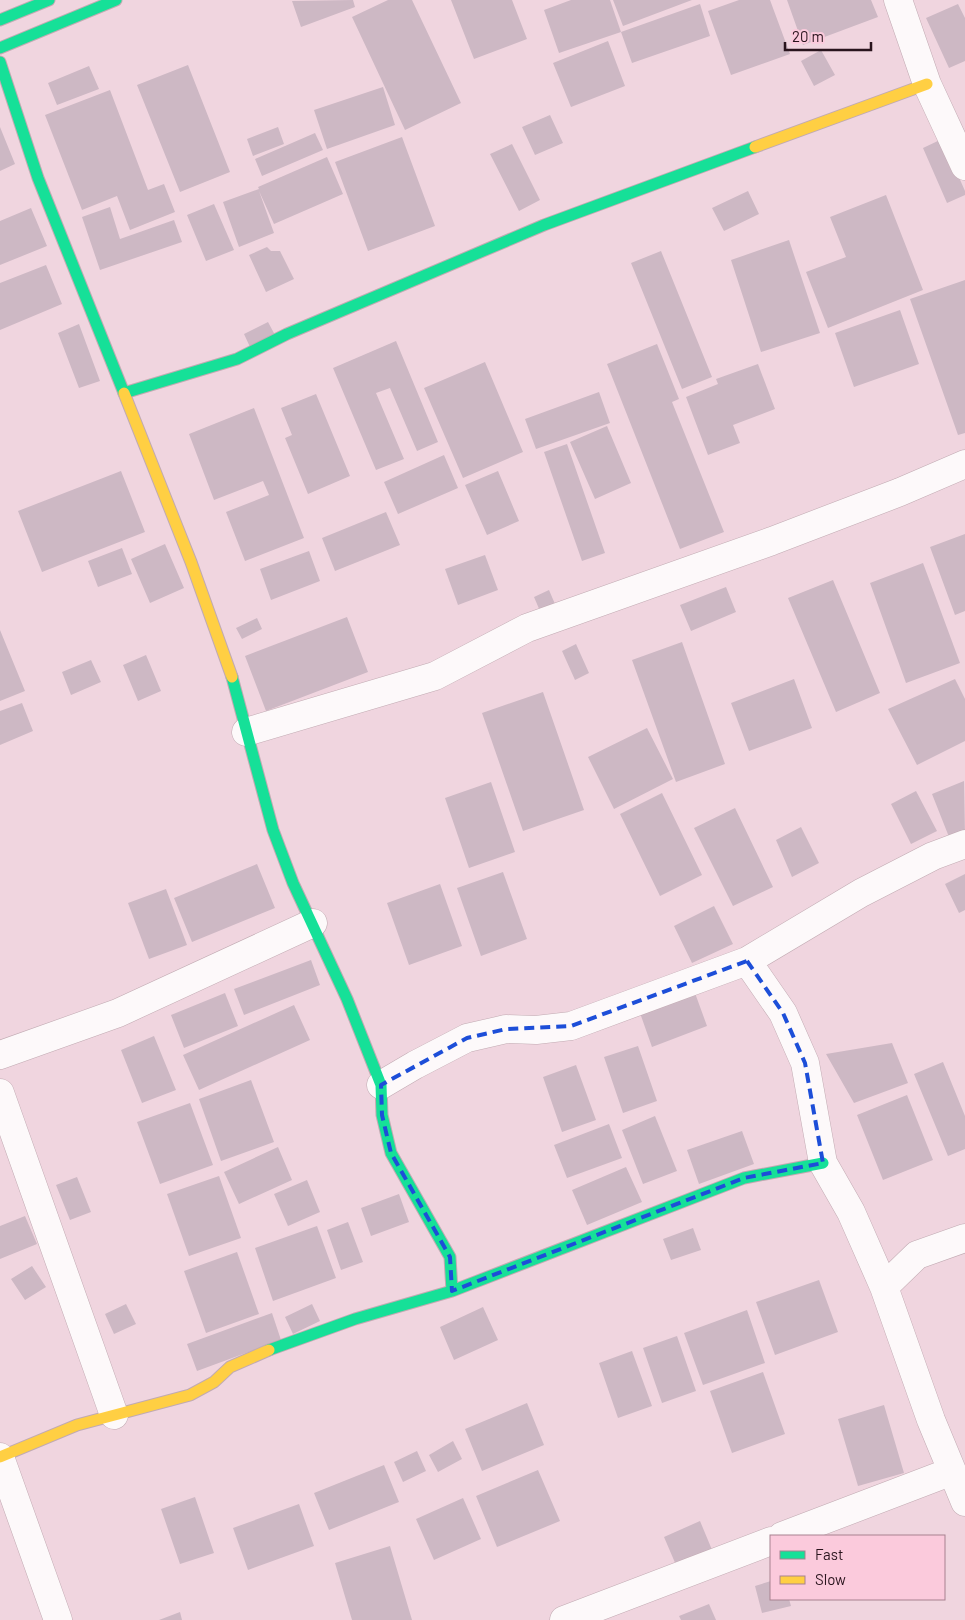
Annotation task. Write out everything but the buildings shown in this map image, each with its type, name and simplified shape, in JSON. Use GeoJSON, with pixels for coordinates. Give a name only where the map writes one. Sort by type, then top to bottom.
{"type":"FeatureCollection","features":[{"type":"Feature","properties":{"kind":"street"},"geometry":{"type":"LineString","coordinates":[[0,20],[49,0]]}},
{"type":"Feature","properties":{"kind":"street"},"geometry":{"type":"LineString","coordinates":[[0,48],[116,0]]}},
{"type":"Feature","properties":{"kind":"street"},"geometry":{"type":"LineString","coordinates":[[898,0],[927,84],[965,166]]}},
{"type":"Feature","properties":{"kind":"street"},"geometry":{"type":"LineString","coordinates":[[0,62],[38,178],[79,285],[191,562],[233,680],[273,830],[293,883],[347,999],[381,1085],[382,1114],[391,1153],[450,1257],[452,1291]]}},
{"type":"Feature","properties":{"kind":"street"},"geometry":{"type":"LineString","coordinates":[[124,393],[237,358],[287,334],[349,310],[544,225],[927,84]]}},
{"type":"Feature","properties":{"kind":"street"},"geometry":{"type":"LineString","coordinates":[[246,732],[435,676],[528,628],[772,541],[900,492],[965,464]]}},
{"type":"Feature","properties":{"kind":"street"},"geometry":{"type":"LineString","coordinates":[[381,1085],[415,1064],[467,1038],[506,1028],[536,1030],[570,1026],[746,962],[861,893],[933,856],[965,844]]}},
{"type":"Feature","properties":{"kind":"street"},"geometry":{"type":"LineString","coordinates":[[0,1055],[118,1013],[313,923]]}},
{"type":"Feature","properties":{"kind":"street"},"geometry":{"type":"LineString","coordinates":[[746,962],[783,1013],[805,1063],[823,1163],[851,1212],[884,1287],[950,1472],[965,1502]]}},
{"type":"Feature","properties":{"kind":"street"},"geometry":{"type":"LineString","coordinates":[[0,1093],[114,1415]]}},
{"type":"Feature","properties":{"kind":"street"},"geometry":{"type":"LineString","coordinates":[[58,1620],[0,1457],[77,1425],[190,1395],[214,1382],[230,1367],[287,1342],[355,1319],[452,1291],[744,1178],[823,1163]]}},
{"type":"Feature","properties":{"kind":"street"},"geometry":{"type":"LineString","coordinates":[[884,1287],[917,1255],[965,1238]]}},
{"type":"Feature","properties":{"kind":"street"},"geometry":{"type":"LineString","coordinates":[[785,1535],[950,1472]]}},
{"type":"Feature","properties":{"kind":"street"},"geometry":{"type":"LineString","coordinates":[[564,1620],[770,1540]]}},
{"type":"Feature","properties":{"kind":"highlighted area"},"geometry":{"type":"Polygon","coordinates":[[[747,961],[783,1013],[805,1063],[823,1163],[744,1178],[452,1291],[450,1257],[391,1153],[382,1115],[381,1085],[467,1038],[506,1029],[571,1026],[747,961]]]}},
{"type":"Feature","properties":{"kind":"traffic: fast"},"geometry":{"type":"LineString","coordinates":[[0,20],[49,0]]}},
{"type":"Feature","properties":{"kind":"traffic: fast"},"geometry":{"type":"LineString","coordinates":[[0,48],[116,0]]}},
{"type":"Feature","properties":{"kind":"traffic: fast"},"geometry":{"type":"LineString","coordinates":[[0,62],[38,178],[124,393]]}},
{"type":"Feature","properties":{"kind":"traffic: fast"},"geometry":{"type":"LineString","coordinates":[[124,393],[237,359],[287,334],[544,225],[755,147]]}},
{"type":"Feature","properties":{"kind":"traffic: fast"},"geometry":{"type":"LineString","coordinates":[[232,677],[273,830],[293,883],[347,999],[381,1085],[382,1115],[391,1153],[450,1257],[452,1291]]}},
{"type":"Feature","properties":{"kind":"traffic: fast"},"geometry":{"type":"LineString","coordinates":[[269,1350],[355,1319],[452,1291],[744,1178],[823,1163]]}},
{"type":"Feature","properties":{"kind":"traffic: slow"},"geometry":{"type":"LineString","coordinates":[[755,147],[927,84]]}},
{"type":"Feature","properties":{"kind":"traffic: slow"},"geometry":{"type":"LineString","coordinates":[[124,393],[191,562],[232,677]]}},
{"type":"Feature","properties":{"kind":"traffic: slow"},"geometry":{"type":"LineString","coordinates":[[0,1457],[77,1425],[190,1395],[214,1382],[230,1367],[269,1350]]}}]}
